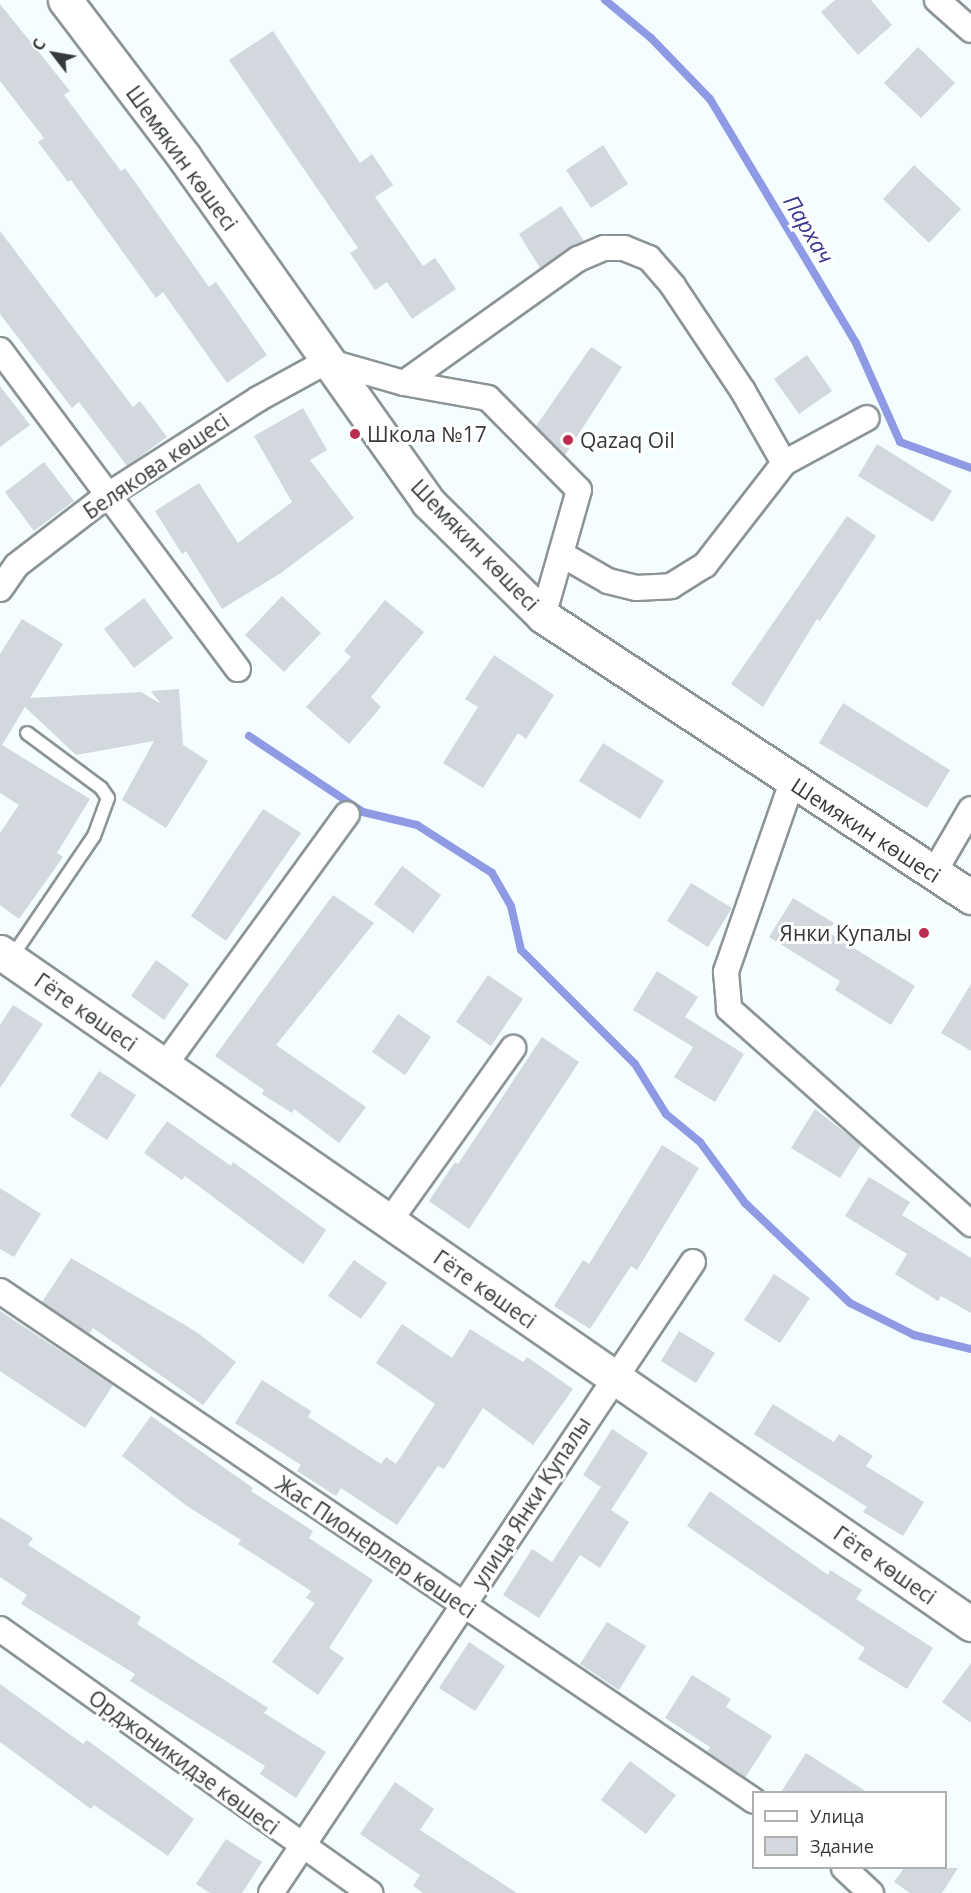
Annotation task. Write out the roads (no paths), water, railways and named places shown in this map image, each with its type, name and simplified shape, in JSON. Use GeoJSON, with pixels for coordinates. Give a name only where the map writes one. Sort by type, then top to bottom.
{"type":"FeatureCollection","features":[{"type":"Feature","properties":{"kind":"main road","name":"Шемякин көшесі"},"geometry":{"type":"LineString","coordinates":[[65,0],[184,157],[428,502],[543,616],[792,782],[971,897]]}},
{"type":"Feature","properties":{"kind":"main road","name":"Гёте көшесі"},"geometry":{"type":"LineString","coordinates":[[4,958],[164,1066],[971,1624]]}},
{"type":"Feature","properties":{"kind":"street"},"geometry":{"type":"LineString","coordinates":[[937,0],[971,30]]}},
{"type":"Feature","properties":{"kind":"street"},"geometry":{"type":"LineString","coordinates":[[405,382],[578,259],[604,248],[624,248],[649,258],[673,286],[743,391],[784,463]]}},
{"type":"Feature","properties":{"kind":"street"},"geometry":{"type":"LineString","coordinates":[[0,350],[237,669]]}},
{"type":"Feature","properties":{"kind":"street"},"geometry":{"type":"LineString","coordinates":[[327,361],[405,382],[488,398],[579,490],[543,616]]}},
{"type":"Feature","properties":{"kind":"street","name":"Белякова көшесі"},"geometry":{"type":"LineString","coordinates":[[0,589],[17,565],[108,495],[258,399],[327,361]]}},
{"type":"Feature","properties":{"kind":"street"},"geometry":{"type":"LineString","coordinates":[[561,554],[608,581],[636,588],[671,586],[705,565],[784,463],[867,418]]}},
{"type":"Feature","properties":{"kind":"street"},"geometry":{"type":"LineString","coordinates":[[792,782],[726,972],[729,1009],[971,1224]]}},
{"type":"Feature","properties":{"kind":"street"},"geometry":{"type":"LineString","coordinates":[[933,874],[971,809]]}},
{"type":"Feature","properties":{"kind":"street"},"geometry":{"type":"LineString","coordinates":[[164,1066],[346,814]]}},
{"type":"Feature","properties":{"kind":"street"},"geometry":{"type":"LineString","coordinates":[[389,1222],[513,1048]]}},
{"type":"Feature","properties":{"kind":"street","name":"улица Янки Купалы"},"geometry":{"type":"LineString","coordinates":[[271,1893],[463,1607],[613,1377],[693,1262]]}},
{"type":"Feature","properties":{"kind":"street","name":"Жас Пионерлер көшесі"},"geometry":{"type":"LineString","coordinates":[[0,1291],[463,1607],[752,1799]]}},
{"type":"Feature","properties":{"kind":"street","name":"Орджоникидзе көшесі"},"geometry":{"type":"LineString","coordinates":[[0,1629],[302,1847],[370,1893]]}},
{"type":"Feature","properties":{"kind":"street"},"geometry":{"type":"LineString","coordinates":[[845,1869],[871,1893]]}},
{"type":"Feature","properties":{"kind":"lane"},"geometry":{"type":"LineString","coordinates":[[4,958],[94,836],[108,798],[101,788],[27,733]]}},
{"type":"Feature","properties":{"kind":"waterway","name":"Пархач"},"geometry":{"type":"LineString","coordinates":[[605,0],[651,38],[710,99],[856,343],[900,442],[971,468]]}},
{"type":"Feature","properties":{"kind":"waterway"},"geometry":{"type":"LineString","coordinates":[[249,736],[363,812],[417,825],[492,873],[511,906],[521,950],[635,1064],[666,1114],[700,1142],[745,1203],[850,1303],[914,1335],[971,1349]]}},
{"type":"Feature","properties":{"kind":"place","name":"Школа №17"},"geometry":{"type":"Point","coordinates":[355,434]}},
{"type":"Feature","properties":{"kind":"place","name":"Qazaq Oil"},"geometry":{"type":"Point","coordinates":[568,440]}},
{"type":"Feature","properties":{"kind":"place","name":"Янки Купалы"},"geometry":{"type":"Point","coordinates":[924,933]}}]}
